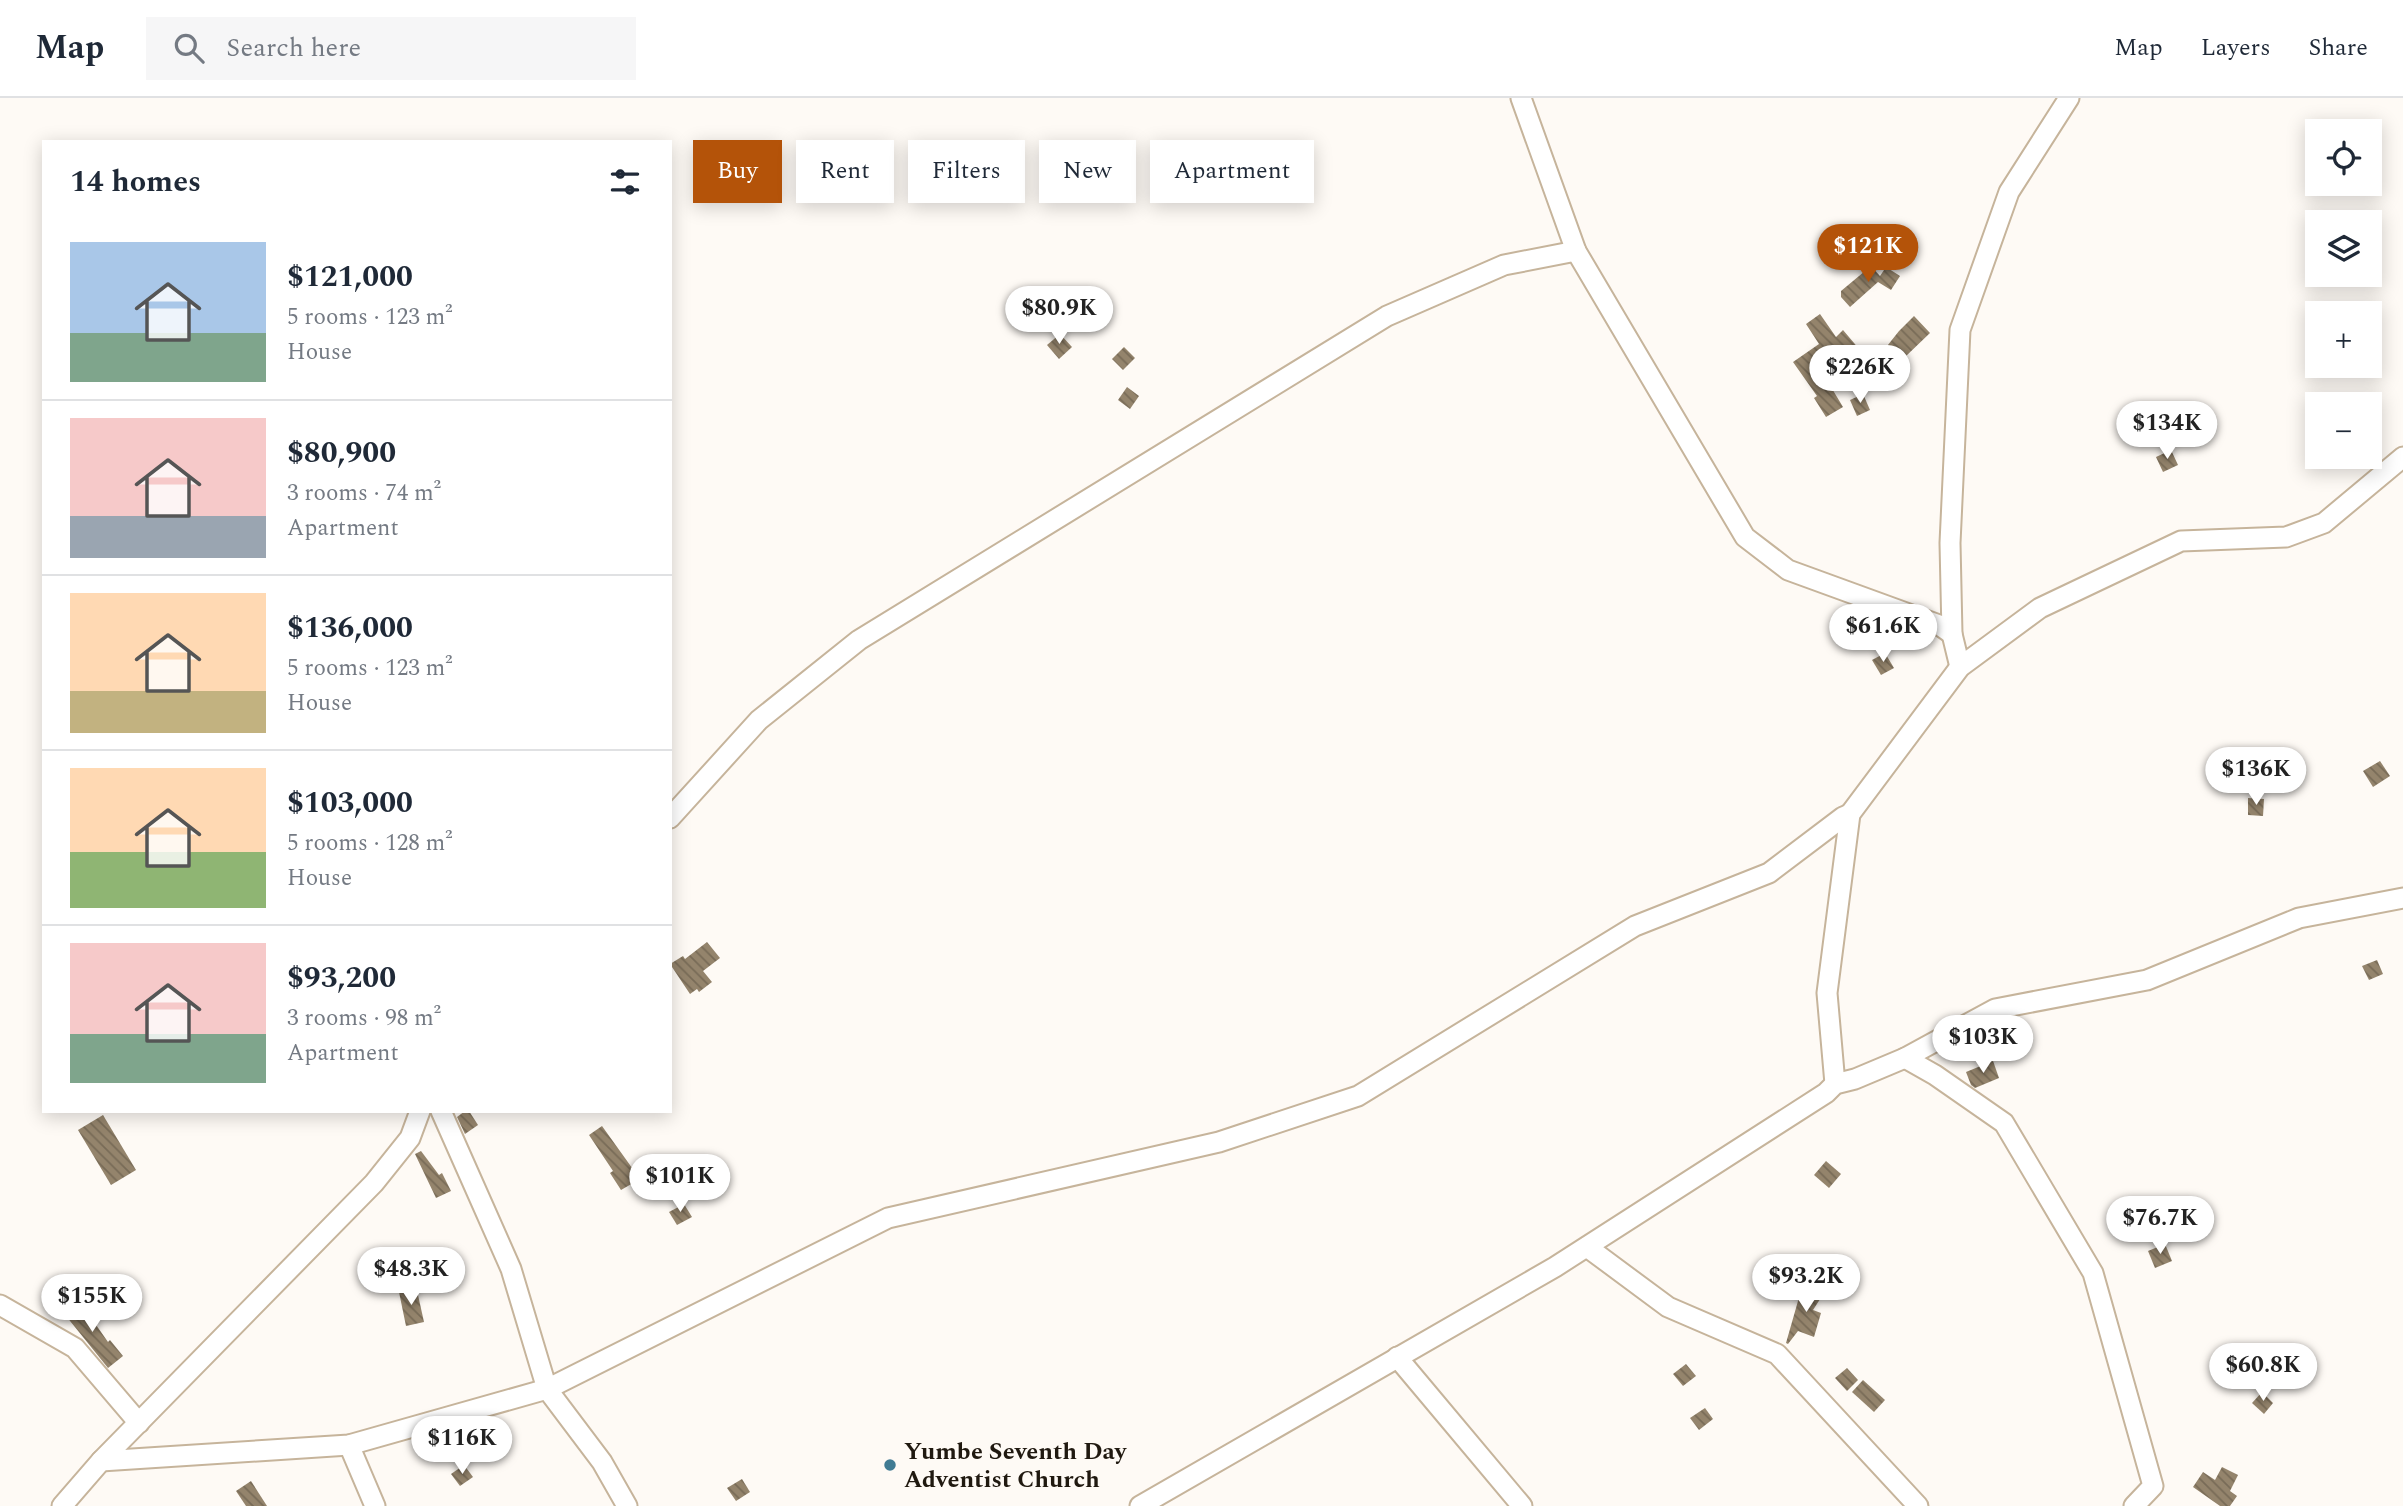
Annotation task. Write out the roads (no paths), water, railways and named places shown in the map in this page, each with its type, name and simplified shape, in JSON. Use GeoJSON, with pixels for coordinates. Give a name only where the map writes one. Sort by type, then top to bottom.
{"type":"FeatureCollection","features":[{"type":"Feature","properties":{"kind":"street"},"geometry":{"type":"LineString","coordinates":[[1521,98],[1576,251],[1745,537],[1788,570],[1939,625],[1951,635]]}},
{"type":"Feature","properties":{"kind":"street"},"geometry":{"type":"LineString","coordinates":[[1959,667],[1951,635],[1950,543],[1960,330],[2009,192],[2069,98]]}},
{"type":"Feature","properties":{"kind":"street"},"geometry":{"type":"LineString","coordinates":[[672,816],[759,719],[859,640],[1387,316],[1504,265],[1576,251]]}},
{"type":"Feature","properties":{"kind":"street"},"geometry":{"type":"LineString","coordinates":[[1835,1084],[1827,993],[1850,814],[1959,667],[2040,608],[2180,541],[2286,537],[2324,523],[2403,457]]}},
{"type":"Feature","properties":{"kind":"street"},"geometry":{"type":"LineString","coordinates":[[101,1461],[349,1445],[547,1388],[888,1218],[1219,1142],[1358,1096],[1635,926],[1769,873],[1850,814]]}},
{"type":"Feature","properties":{"kind":"street"},"geometry":{"type":"LineString","coordinates":[[1140,1506],[1587,1247],[1826,1093],[1835,1084],[1855,1079],[1905,1058],[1995,1009],[2147,980],[2299,918],[2403,898]]}},
{"type":"Feature","properties":{"kind":"street"},"geometry":{"type":"LineString","coordinates":[[1905,1058],[1935,1075],[2004,1123],[2093,1273],[2153,1486],[2134,1506]]}},
{"type":"Feature","properties":{"kind":"street"},"geometry":{"type":"LineString","coordinates":[[62,1506],[101,1461],[374,1183],[410,1138],[419,1113]]}},
{"type":"Feature","properties":{"kind":"street"},"geometry":{"type":"LineString","coordinates":[[441,1113],[511,1269],[547,1388],[602,1462],[627,1506]]}},
{"type":"Feature","properties":{"kind":"street"},"geometry":{"type":"LineString","coordinates":[[1587,1247],[1668,1307],[1777,1354],[1918,1506]]}},
{"type":"Feature","properties":{"kind":"street"},"geometry":{"type":"LineString","coordinates":[[0,1305],[75,1348],[139,1423]]}},
{"type":"Feature","properties":{"kind":"street"},"geometry":{"type":"LineString","coordinates":[[1397,1356],[1522,1506]]}},
{"type":"Feature","properties":{"kind":"street"},"geometry":{"type":"LineString","coordinates":[[349,1445],[375,1506]]}},
{"type":"Feature","properties":{"kind":"place","name":"Yumbe Seventh Day Adventist Church"},"geometry":{"type":"Point","coordinates":[890,1465]}}]}
